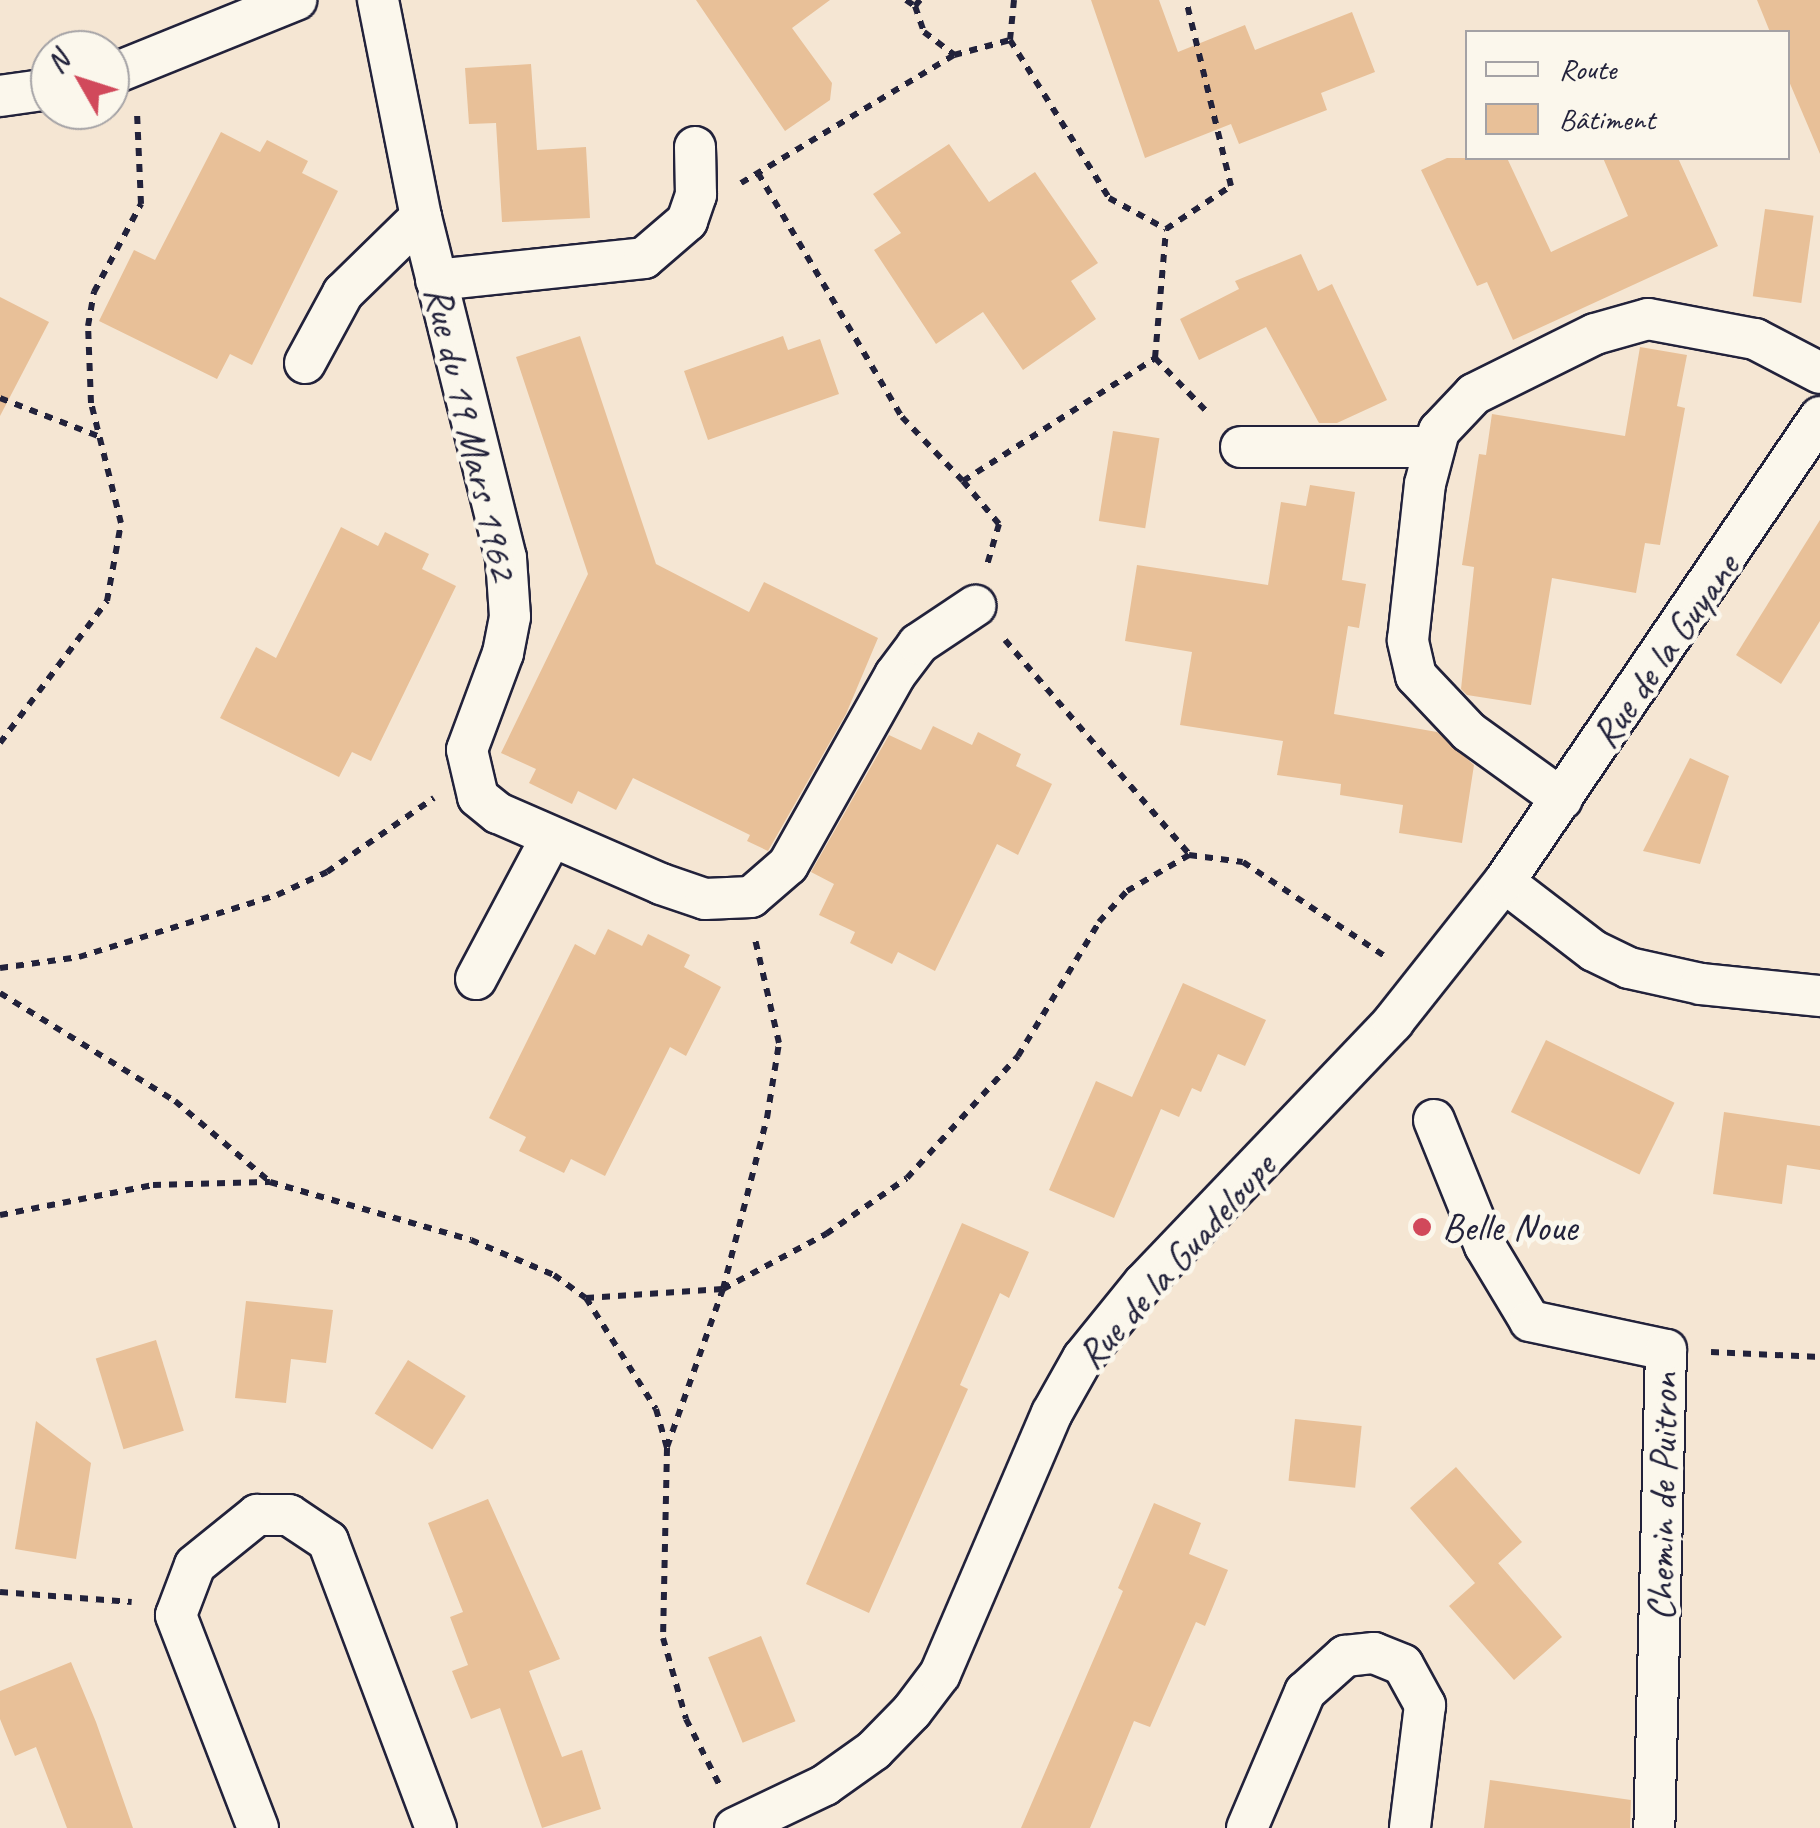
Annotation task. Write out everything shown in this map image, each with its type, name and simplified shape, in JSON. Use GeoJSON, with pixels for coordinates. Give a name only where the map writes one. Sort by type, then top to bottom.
{"type":"FeatureCollection","features":[{"type":"Feature","properties":{"kind":"street"},"geometry":{"type":"LineString","coordinates":[[130,68],[296,0]]}},
{"type":"Feature","properties":{"kind":"street","name":"Rue du 19 Mars 1962"},"geometry":{"type":"LineString","coordinates":[[378,0],[420,217],[506,558],[506,635],[466,750],[469,776]]}},
{"type":"Feature","properties":{"kind":"street"},"geometry":{"type":"LineString","coordinates":[[0,96],[30,92]]}},
{"type":"Feature","properties":{"kind":"street"},"geometry":{"type":"LineString","coordinates":[[436,280],[644,258],[666,245],[690,214],[696,194],[695,147]]}},
{"type":"Feature","properties":{"kind":"street","name":"Rue du 19 Mars 1962"},"geometry":{"type":"LineString","coordinates":[[304,363],[343,293],[420,217]]}},
{"type":"Feature","properties":{"kind":"street"},"geometry":{"type":"LineString","coordinates":[[1562,799],[1469,732],[1416,676],[1408,640],[1431,447],[1474,394],[1623,323],[1648,319],[1712,327],[1755,340],[1820,373]]}},
{"type":"Feature","properties":{"kind":"street","name":"Rue de la Guyane"},"geometry":{"type":"LineString","coordinates":[[1504,882],[1820,418]]}},
{"type":"Feature","properties":{"kind":"street"},"geometry":{"type":"LineString","coordinates":[[1241,447],[1431,447]]}},
{"type":"Feature","properties":{"kind":"street"},"geometry":{"type":"LineString","coordinates":[[469,776],[478,797],[498,813],[550,838],[706,899],[751,897],[788,865],[895,674],[918,644],[975,606]]}},
{"type":"Feature","properties":{"kind":"street"},"geometry":{"type":"LineString","coordinates":[[476,980],[550,838]]}},
{"type":"Feature","properties":{"kind":"street"},"geometry":{"type":"LineString","coordinates":[[1504,882],[1594,951],[1630,968],[1701,984],[1820,996]]}},
{"type":"Feature","properties":{"kind":"street","name":"Rue de la Guadeloupe"},"geometry":{"type":"LineString","coordinates":[[739,1827],[825,1784],[874,1750],[912,1711],[940,1674],[1052,1413],[1083,1358],[1424,982],[1504,882]]}},
{"type":"Feature","properties":{"kind":"street","name":"Chemin de Puitron"},"geometry":{"type":"LineString","coordinates":[[1434,1120],[1485,1246],[1530,1322],[1666,1350],[1654,1828]]}},
{"type":"Feature","properties":{"kind":"street"},"geometry":{"type":"LineString","coordinates":[[258,1828],[176,1615],[194,1565],[241,1526],[273,1515],[311,1526],[328,1541],[350,1588],[436,1828]]}},
{"type":"Feature","properties":{"kind":"street"},"geometry":{"type":"LineString","coordinates":[[1246,1828],[1305,1692],[1336,1661],[1374,1653],[1403,1665],[1425,1705],[1410,1828]]}},
{"type":"Feature","properties":{"kind":"path"},"geometry":{"type":"LineString","coordinates":[[906,0],[918,3],[924,32],[954,55]]}},
{"type":"Feature","properties":{"kind":"path"},"geometry":{"type":"LineString","coordinates":[[1014,0],[1010,40],[1109,198],[1166,230]]}},
{"type":"Feature","properties":{"kind":"path"},"geometry":{"type":"LineString","coordinates":[[1166,230],[1231,186],[1186,0]]}},
{"type":"Feature","properties":{"kind":"path"},"geometry":{"type":"LineString","coordinates":[[690,214],[954,55],[1010,40]]}},
{"type":"Feature","properties":{"kind":"path"},"geometry":{"type":"LineString","coordinates":[[0,743],[107,602],[121,522],[91,403],[88,326],[94,292],[142,204],[144,176],[130,118]]}},
{"type":"Feature","properties":{"kind":"path"},"geometry":{"type":"LineString","coordinates":[[758,173],[902,417],[999,524],[975,606],[1190,855]]}},
{"type":"Feature","properties":{"kind":"path"},"geometry":{"type":"LineString","coordinates":[[1166,230],[1154,358],[1241,447]]}},
{"type":"Feature","properties":{"kind":"path"},"geometry":{"type":"LineString","coordinates":[[963,482],[1154,358]]}},
{"type":"Feature","properties":{"kind":"path"},"geometry":{"type":"LineString","coordinates":[[0,398],[100,436]]}},
{"type":"Feature","properties":{"kind":"path"},"geometry":{"type":"LineString","coordinates":[[0,968],[79,956],[278,896],[327,872],[469,776]]}},
{"type":"Feature","properties":{"kind":"path"},"geometry":{"type":"LineString","coordinates":[[586,1298],[723,1289],[826,1234],[906,1178],[1018,1056],[1100,922],[1127,891],[1190,855],[1243,862],[1424,982]]}},
{"type":"Feature","properties":{"kind":"path"},"geometry":{"type":"LineString","coordinates":[[667,1448],[723,1289],[759,1156],[779,1043],[758,964],[751,897]]}},
{"type":"Feature","properties":{"kind":"path"},"geometry":{"type":"LineString","coordinates":[[0,993],[197,1116],[270,1182]]}},
{"type":"Feature","properties":{"kind":"path"},"geometry":{"type":"LineString","coordinates":[[0,1216],[153,1185],[270,1182],[471,1240],[554,1274],[586,1298],[656,1409],[667,1448],[664,1638],[686,1719],[739,1827]]}},
{"type":"Feature","properties":{"kind":"path"},"geometry":{"type":"LineString","coordinates":[[1666,1350],[1820,1358]]}},
{"type":"Feature","properties":{"kind":"path"},"geometry":{"type":"LineString","coordinates":[[0,1592],[138,1603],[176,1615]]}},
{"type":"Feature","properties":{"kind":"building"},"geometry":{"type":"Polygon","coordinates":[[[696,0],[830,0],[792,28],[832,83],[830,100],[785,131],[696,0]]]}},
{"type":"Feature","properties":{"kind":"building"},"geometry":{"type":"Polygon","coordinates":[[[1091,0],[1159,0],[1178,52],[1245,25],[1255,50],[1352,12],[1375,72],[1321,93],[1327,110],[1239,144],[1231,124],[1145,158],[1091,0]]]}},
{"type":"Feature","properties":{"kind":"building"},"geometry":{"type":"Polygon","coordinates":[[[1757,0],[1820,0],[1820,154],[1790,84],[1790,30],[1769,30],[1757,0]]]}},
{"type":"Feature","properties":{"kind":"building"},"geometry":{"type":"Polygon","coordinates":[[[531,64],[537,150],[586,147],[590,218],[502,222],[496,123],[469,124],[465,68],[531,64]]]}},
{"type":"Feature","properties":{"kind":"building"},"geometry":{"type":"Polygon","coordinates":[[[221,132],[260,152],[267,140],[308,161],[302,173],[338,191],[252,365],[230,354],[217,379],[99,321],[134,250],[155,260],[221,132]]]}},
{"type":"Feature","properties":{"kind":"building"},"geometry":{"type":"Polygon","coordinates":[[[949,144],[989,202],[1035,172],[1098,263],[1071,281],[1096,319],[1023,370],[983,312],[936,344],[874,250],[901,233],[873,194],[949,144]]]}},
{"type":"Feature","properties":{"kind":"building"},"geometry":{"type":"Polygon","coordinates":[[[1447,158],[1508,160],[1551,252],[1628,216],[1604,160],[1679,160],[1718,246],[1513,340],[1487,282],[1477,286],[1421,170],[1447,158]]]}},
{"type":"Feature","properties":{"kind":"building"},"geometry":{"type":"Polygon","coordinates":[[[1765,209],[1814,216],[1801,303],[1753,296],[1765,209]]]}},
{"type":"Feature","properties":{"kind":"building"},"geometry":{"type":"Polygon","coordinates":[[[1301,254],[1318,291],[1332,284],[1387,400],[1337,423],[1319,423],[1266,327],[1199,360],[1180,319],[1239,289],[1235,281],[1301,254]]]}},
{"type":"Feature","properties":{"kind":"building"},"geometry":{"type":"Polygon","coordinates":[[[0,297],[49,322],[0,416],[0,297]]]}},
{"type":"Feature","properties":{"kind":"building"},"geometry":{"type":"Polygon","coordinates":[[[580,336],[656,564],[749,612],[764,582],[878,638],[846,714],[768,851],[747,841],[750,835],[633,778],[616,810],[578,791],[572,804],[529,783],[536,769],[501,753],[588,574],[516,357],[580,336]]]}},
{"type":"Feature","properties":{"kind":"building"},"geometry":{"type":"Polygon","coordinates":[[[783,336],[788,350],[820,339],[839,394],[708,440],[684,371],[783,336]]]}},
{"type":"Feature","properties":{"kind":"building"},"geometry":{"type":"Polygon","coordinates":[[[1640,347],[1687,355],[1677,406],[1685,408],[1660,545],[1645,543],[1636,593],[1552,578],[1531,705],[1467,695],[1461,689],[1474,567],[1462,565],[1479,454],[1486,455],[1492,414],[1625,436],[1640,347]]]}},
{"type":"Feature","properties":{"kind":"building"},"geometry":{"type":"Polygon","coordinates":[[[1113,431],[1159,438],[1145,528],[1099,521],[1113,431]]]}},
{"type":"Feature","properties":{"kind":"building"},"geometry":{"type":"Polygon","coordinates":[[[1310,485],[1355,492],[1342,580],[1366,584],[1359,628],[1348,626],[1334,714],[1437,732],[1474,765],[1462,843],[1399,833],[1403,805],[1340,795],[1341,784],[1277,775],[1283,741],[1180,725],[1192,652],[1125,641],[1137,565],[1268,585],[1281,502],[1306,506],[1310,485]]]}},
{"type":"Feature","properties":{"kind":"building"},"geometry":{"type":"Polygon","coordinates":[[[1820,520],[1820,621],[1781,684],[1736,655],[1820,520]]]}},
{"type":"Feature","properties":{"kind":"building"},"geometry":{"type":"Polygon","coordinates":[[[341,527],[378,546],[385,532],[429,554],[422,569],[456,586],[371,761],[352,752],[339,777],[220,718],[256,647],[276,658],[341,527]]]}},
{"type":"Feature","properties":{"kind":"building"},"geometry":{"type":"Polygon","coordinates":[[[933,726],[972,745],[978,732],[1021,754],[1016,766],[1052,784],[1018,855],[997,844],[935,971],[898,952],[892,964],[850,943],[855,932],[819,915],[834,884],[811,872],[889,735],[921,750],[933,726]]]}},
{"type":"Feature","properties":{"kind":"building"},"geometry":{"type":"Polygon","coordinates":[[[1690,758],[1729,776],[1700,864],[1643,851],[1690,758]]]}},
{"type":"Feature","properties":{"kind":"building"},"geometry":{"type":"Polygon","coordinates":[[[608,929],[642,946],[648,934],[690,955],[684,967],[721,987],[686,1056],[670,1047],[605,1176],[571,1159],[564,1173],[519,1151],[526,1137],[489,1118],[575,944],[595,955],[608,929]]]}},
{"type":"Feature","properties":{"kind":"building"},"geometry":{"type":"Polygon","coordinates":[[[1183,983],[1266,1020],[1245,1066],[1218,1054],[1201,1092],[1192,1088],[1179,1117],[1161,1109],[1114,1218],[1049,1190],[1096,1081],[1132,1097],[1183,983]]]}},
{"type":"Feature","properties":{"kind":"building"},"geometry":{"type":"Polygon","coordinates":[[[1546,1040],[1675,1103],[1639,1175],[1511,1112],[1546,1040]]]}},
{"type":"Feature","properties":{"kind":"building"},"geometry":{"type":"Polygon","coordinates":[[[1724,1112],[1820,1126],[1820,1170],[1787,1165],[1782,1204],[1713,1194],[1724,1112]]]}},
{"type":"Feature","properties":{"kind":"building"},"geometry":{"type":"Polygon","coordinates":[[[962,1223],[1029,1252],[1009,1298],[1000,1293],[960,1385],[968,1389],[869,1613],[806,1584],[962,1223]]]}},
{"type":"Feature","properties":{"kind":"building"},"geometry":{"type":"Polygon","coordinates":[[[246,1301],[333,1310],[326,1363],[291,1359],[286,1403],[235,1398],[246,1301]]]}},
{"type":"Feature","properties":{"kind":"building"},"geometry":{"type":"Polygon","coordinates":[[[156,1340],[184,1431],[124,1449],[96,1358],[156,1340]]]}},
{"type":"Feature","properties":{"kind":"building"},"geometry":{"type":"Polygon","coordinates":[[[408,1360],[466,1396],[432,1449],[375,1413],[408,1360]]]}},
{"type":"Feature","properties":{"kind":"building"},"geometry":{"type":"Polygon","coordinates":[[[1295,1419],[1362,1426],[1355,1488],[1289,1481],[1295,1419]]]}},
{"type":"Feature","properties":{"kind":"building"},"geometry":{"type":"Polygon","coordinates":[[[36,1421],[91,1463],[76,1559],[15,1549],[36,1421]]]}},
{"type":"Feature","properties":{"kind":"building"},"geometry":{"type":"Polygon","coordinates":[[[1456,1467],[1522,1542],[1498,1563],[1562,1637],[1514,1680],[1449,1606],[1475,1583],[1410,1508],[1456,1467]]]}},
{"type":"Feature","properties":{"kind":"building"},"geometry":{"type":"Polygon","coordinates":[[[488,1499],[560,1659],[529,1671],[562,1757],[582,1750],[601,1809],[542,1828],[500,1708],[471,1719],[452,1671],[468,1665],[450,1617],[463,1612],[428,1523],[488,1499]]]}},
{"type":"Feature","properties":{"kind":"building"},"geometry":{"type":"Polygon","coordinates":[[[1154,1503],[1201,1523],[1189,1554],[1228,1570],[1205,1626],[1196,1622],[1150,1727],[1134,1721],[1090,1828],[1021,1828],[1123,1591],[1118,1588],[1154,1503]]]}},
{"type":"Feature","properties":{"kind":"building"},"geometry":{"type":"Polygon","coordinates":[[[761,1636],[795,1721],[743,1743],[708,1657],[761,1636]]]}},
{"type":"Feature","properties":{"kind":"building"},"geometry":{"type":"Polygon","coordinates":[[[71,1662],[133,1828],[67,1828],[36,1747],[15,1756],[0,1719],[0,1691],[71,1662]]]}},
{"type":"Feature","properties":{"kind":"building"},"geometry":{"type":"Polygon","coordinates":[[[1490,1780],[1631,1800],[1630,1828],[1484,1828],[1490,1780]]]}},
{"type":"Feature","properties":{"kind":"place","name":"Belle Noue"},"geometry":{"type":"Point","coordinates":[1422,1227]}}]}
